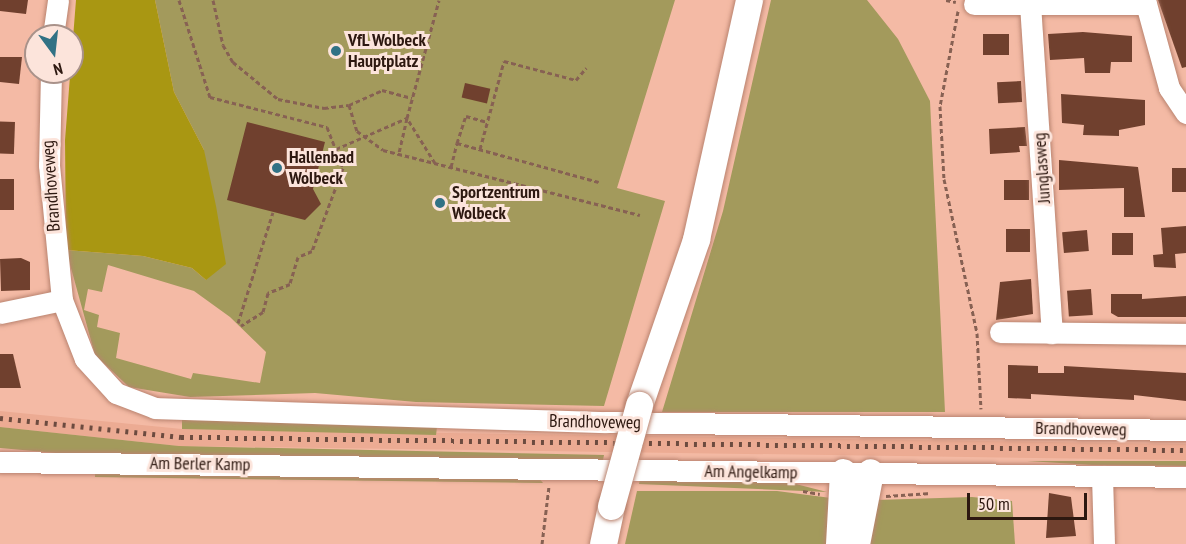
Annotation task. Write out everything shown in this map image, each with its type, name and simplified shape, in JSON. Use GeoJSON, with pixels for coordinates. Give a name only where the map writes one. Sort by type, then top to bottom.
{"type":"FeatureCollection","features":[{"type":"Feature","properties":{"kind":"main road"},"geometry":{"type":"LineString","coordinates":[[603,544],[639,405],[696,239],[749,0]]}},
{"type":"Feature","properties":{"kind":"main road"},"geometry":{"type":"LineString","coordinates":[[839,544],[843,472]]}},
{"type":"Feature","properties":{"kind":"main road"},"geometry":{"type":"LineString","coordinates":[[856,544],[870,472]]}},
{"type":"Feature","properties":{"kind":"street"},"geometry":{"type":"LineString","coordinates":[[55,24],[58,0]]}},
{"type":"Feature","properties":{"kind":"street"},"geometry":{"type":"LineString","coordinates":[[967,2],[1030,4],[1145,2],[1169,87],[1186,113]]}},
{"type":"Feature","properties":{"kind":"street","name":"Junglasweg"},"geometry":{"type":"LineString","coordinates":[[1030,4],[1052,333]]}},
{"type":"Feature","properties":{"kind":"street","name":"Brandhoveweg"},"geometry":{"type":"LineString","coordinates":[[51,84],[49,165],[63,300],[85,359],[116,393],[155,408],[980,428],[1186,430]]}},
{"type":"Feature","properties":{"kind":"street"},"geometry":{"type":"LineString","coordinates":[[0,313],[63,300]]}},
{"type":"Feature","properties":{"kind":"street"},"geometry":{"type":"LineString","coordinates":[[1000,332],[1186,334]]}},
{"type":"Feature","properties":{"kind":"street","name":"Am Berler Kamp"},"geometry":{"type":"LineString","coordinates":[[0,462],[399,467]]}},
{"type":"Feature","properties":{"kind":"street","name":"Am Angelkamp"},"geometry":{"type":"LineString","coordinates":[[399,467],[1186,477]]}},
{"type":"Feature","properties":{"kind":"street"},"geometry":{"type":"LineString","coordinates":[[1102,476],[1104,544]]}},
{"type":"Feature","properties":{"kind":"path"},"geometry":{"type":"LineString","coordinates":[[179,0],[210,97],[327,127],[343,168],[312,252],[298,257],[290,284],[268,293],[263,312],[240,325],[273,212]]}},
{"type":"Feature","properties":{"kind":"path"},"geometry":{"type":"LineString","coordinates":[[213,0],[223,45],[246,77],[299,105],[349,105],[382,90],[412,98]]}},
{"type":"Feature","properties":{"kind":"path"},"geometry":{"type":"LineString","coordinates":[[399,154],[439,0]]}},
{"type":"Feature","properties":{"kind":"path"},"geometry":{"type":"LineString","coordinates":[[967,2],[940,106],[944,178],[982,367],[980,428]]}},
{"type":"Feature","properties":{"kind":"path"},"geometry":{"type":"LineString","coordinates":[[480,149],[504,61],[576,80],[586,68]]}},
{"type":"Feature","properties":{"kind":"path"},"geometry":{"type":"LineString","coordinates":[[349,105],[365,139],[399,154],[640,215]]}},
{"type":"Feature","properties":{"kind":"path"},"geometry":{"type":"LineString","coordinates":[[451,167],[466,116],[487,122]]}},
{"type":"Feature","properties":{"kind":"path"},"geometry":{"type":"LineString","coordinates":[[336,149],[365,139],[407,118]]}},
{"type":"Feature","properties":{"kind":"path"},"geometry":{"type":"LineString","coordinates":[[407,118],[435,164]]}},
{"type":"Feature","properties":{"kind":"path"},"geometry":{"type":"LineString","coordinates":[[457,143],[599,182]]}},
{"type":"Feature","properties":{"kind":"path"},"geometry":{"type":"LineString","coordinates":[[542,544],[550,469]]}},
{"type":"Feature","properties":{"kind":"shaded area"},"geometry":{"type":"Polygon","coordinates":[[[76,0],[155,0],[174,92],[204,150],[216,206],[226,264],[206,280],[192,268],[143,256],[66,250],[65,140],[69,84],[84,84],[84,24],[74,24],[76,0]]]}},
{"type":"Feature","properties":{"kind":"shaded area","name":"Sportzentrum Wolbeck"},"geometry":{"type":"Polygon","coordinates":[[[155,0],[675,0],[617,188],[665,201],[604,406],[416,402],[315,393],[190,397],[129,387],[95,355],[66,250],[143,256],[192,268],[206,280],[204,150],[174,92],[155,0]],[[108,265],[102,292],[88,289],[84,310],[99,315],[97,327],[120,333],[116,358],[191,379],[193,373],[260,383],[266,352],[230,317],[194,291],[108,265]]]}},
{"type":"Feature","properties":{"kind":"shaded area"},"geometry":{"type":"Polygon","coordinates":[[[771,0],[867,0],[898,39],[930,101],[945,412],[662,412],[723,211],[771,0]]]}},
{"type":"Feature","properties":{"kind":"shaded area"},"geometry":{"type":"Polygon","coordinates":[[[0,411],[182,429],[1186,444],[1186,460],[179,446],[0,427],[0,411]]]}},
{"type":"Feature","properties":{"kind":"shaded area"},"geometry":{"type":"Polygon","coordinates":[[[182,416],[437,427],[436,435],[182,429],[182,416]]]}},
{"type":"Feature","properties":{"kind":"shaded area"},"geometry":{"type":"Polygon","coordinates":[[[0,427],[179,446],[604,455],[603,460],[56,453],[0,448],[0,427]]]}},
{"type":"Feature","properties":{"kind":"shaded area"},"geometry":{"type":"Polygon","coordinates":[[[1027,461],[1186,461],[1186,466],[1092,465],[1027,461]]]}},
{"type":"Feature","properties":{"kind":"shaded area"},"geometry":{"type":"Polygon","coordinates":[[[95,473],[539,478],[543,483],[95,477],[95,473]]]}},
{"type":"Feature","properties":{"kind":"shaded area"},"geometry":{"type":"Polygon","coordinates":[[[640,479],[788,482],[827,492],[639,484],[640,479]]]}},
{"type":"Feature","properties":{"kind":"shaded area"},"geometry":{"type":"Polygon","coordinates":[[[637,491],[777,491],[831,498],[828,544],[625,544],[637,491]]]}},
{"type":"Feature","properties":{"kind":"shaded area"},"geometry":{"type":"Polygon","coordinates":[[[972,497],[1012,501],[1015,544],[865,544],[876,500],[972,497]]]}},
{"type":"Feature","properties":{"kind":"building"},"geometry":{"type":"Polygon","coordinates":[[[0,0],[28,0],[26,14],[0,11],[0,0]]]}},
{"type":"Feature","properties":{"kind":"building"},"geometry":{"type":"Polygon","coordinates":[[[1158,0],[1186,0],[1186,67],[1182,68],[1158,0]]]}},
{"type":"Feature","properties":{"kind":"building"},"geometry":{"type":"Polygon","coordinates":[[[1083,32],[1132,36],[1132,62],[1111,62],[1110,73],[1085,73],[1084,58],[1050,60],[1048,34],[1083,32]]]}},
{"type":"Feature","properties":{"kind":"building"},"geometry":{"type":"Polygon","coordinates":[[[983,34],[1009,34],[1009,55],[983,55],[983,34]]]}},
{"type":"Feature","properties":{"kind":"building"},"geometry":{"type":"Polygon","coordinates":[[[0,57],[22,57],[19,84],[0,82],[0,57]]]}},
{"type":"Feature","properties":{"kind":"building"},"geometry":{"type":"Polygon","coordinates":[[[1021,81],[1022,102],[998,103],[997,82],[1021,81]]]}},
{"type":"Feature","properties":{"kind":"building"},"geometry":{"type":"Polygon","coordinates":[[[465,83],[490,89],[487,103],[462,98],[465,83]]]}},
{"type":"Feature","properties":{"kind":"building"},"geometry":{"type":"Polygon","coordinates":[[[1061,94],[1145,100],[1145,125],[1119,130],[1119,136],[1083,135],[1084,125],[1062,123],[1061,94]]]}},
{"type":"Feature","properties":{"kind":"building"},"geometry":{"type":"Polygon","coordinates":[[[0,121],[15,122],[14,154],[0,153],[0,121]]]}},
{"type":"Feature","properties":{"kind":"building","name":"Hallenbad Wolbeck"},"geometry":{"type":"Polygon","coordinates":[[[247,122],[325,142],[313,189],[321,204],[305,220],[227,200],[247,122]]]}},
{"type":"Feature","properties":{"kind":"building"},"geometry":{"type":"Polygon","coordinates":[[[1025,127],[1027,146],[1019,146],[1020,152],[990,154],[989,129],[1025,127]]]}},
{"type":"Feature","properties":{"kind":"building"},"geometry":{"type":"Polygon","coordinates":[[[1059,160],[1138,167],[1145,217],[1124,217],[1124,188],[1059,190],[1059,160]]]}},
{"type":"Feature","properties":{"kind":"building"},"geometry":{"type":"Polygon","coordinates":[[[1172,168],[1186,168],[1186,192],[1172,192],[1172,168]]]}},
{"type":"Feature","properties":{"kind":"building"},"geometry":{"type":"Polygon","coordinates":[[[0,179],[14,179],[14,210],[0,210],[0,179]]]}},
{"type":"Feature","properties":{"kind":"building"},"geometry":{"type":"Polygon","coordinates":[[[1004,180],[1029,180],[1029,200],[1004,200],[1004,180]]]}},
{"type":"Feature","properties":{"kind":"building"},"geometry":{"type":"Polygon","coordinates":[[[1186,226],[1186,253],[1175,254],[1176,268],[1154,267],[1153,255],[1163,254],[1161,228],[1186,226]]]}},
{"type":"Feature","properties":{"kind":"building"},"geometry":{"type":"Polygon","coordinates":[[[1006,229],[1030,229],[1030,252],[1006,252],[1006,229]]]}},
{"type":"Feature","properties":{"kind":"building"},"geometry":{"type":"Polygon","coordinates":[[[1087,230],[1089,251],[1064,253],[1062,232],[1087,230]]]}},
{"type":"Feature","properties":{"kind":"building"},"geometry":{"type":"Polygon","coordinates":[[[1112,233],[1133,233],[1133,255],[1112,255],[1112,233]]]}},
{"type":"Feature","properties":{"kind":"building"},"geometry":{"type":"Polygon","coordinates":[[[21,258],[30,262],[30,290],[1,291],[0,259],[21,258]]]}},
{"type":"Feature","properties":{"kind":"building"},"geometry":{"type":"Polygon","coordinates":[[[1031,279],[1033,314],[996,320],[1000,282],[1031,279]]]}},
{"type":"Feature","properties":{"kind":"building"},"geometry":{"type":"Polygon","coordinates":[[[1091,289],[1093,315],[1069,317],[1067,291],[1091,289]]]}},
{"type":"Feature","properties":{"kind":"building"},"geometry":{"type":"Polygon","coordinates":[[[1111,294],[1142,294],[1142,299],[1186,296],[1186,317],[1118,317],[1111,313],[1111,294]]]}},
{"type":"Feature","properties":{"kind":"building"},"geometry":{"type":"Polygon","coordinates":[[[0,354],[13,354],[21,388],[0,388],[0,354]]]}},
{"type":"Feature","properties":{"kind":"building"},"geometry":{"type":"Polygon","coordinates":[[[1008,365],[1038,366],[1038,373],[1064,373],[1064,366],[1186,373],[1186,401],[1134,395],[1134,400],[1031,394],[1031,399],[1008,398],[1008,365]]]}},
{"type":"Feature","properties":{"kind":"building"},"geometry":{"type":"Polygon","coordinates":[[[1049,493],[1071,497],[1076,536],[1046,538],[1049,493]]]}},
{"type":"Feature","properties":{"kind":"railway"},"geometry":{"type":"LineString","coordinates":[[0,418],[181,437],[1186,450]]}},
{"type":"Feature","properties":{"kind":"place","name":"VfL Wolbeck Hauptplatz"},"geometry":{"type":"Point","coordinates":[336,51]}},
{"type":"Feature","properties":{"kind":"place","name":"Hallenbad Wolbeck"},"geometry":{"type":"Point","coordinates":[277,168]}},
{"type":"Feature","properties":{"kind":"place","name":"Sportzentrum Wolbeck"},"geometry":{"type":"Point","coordinates":[440,203]}}]}
